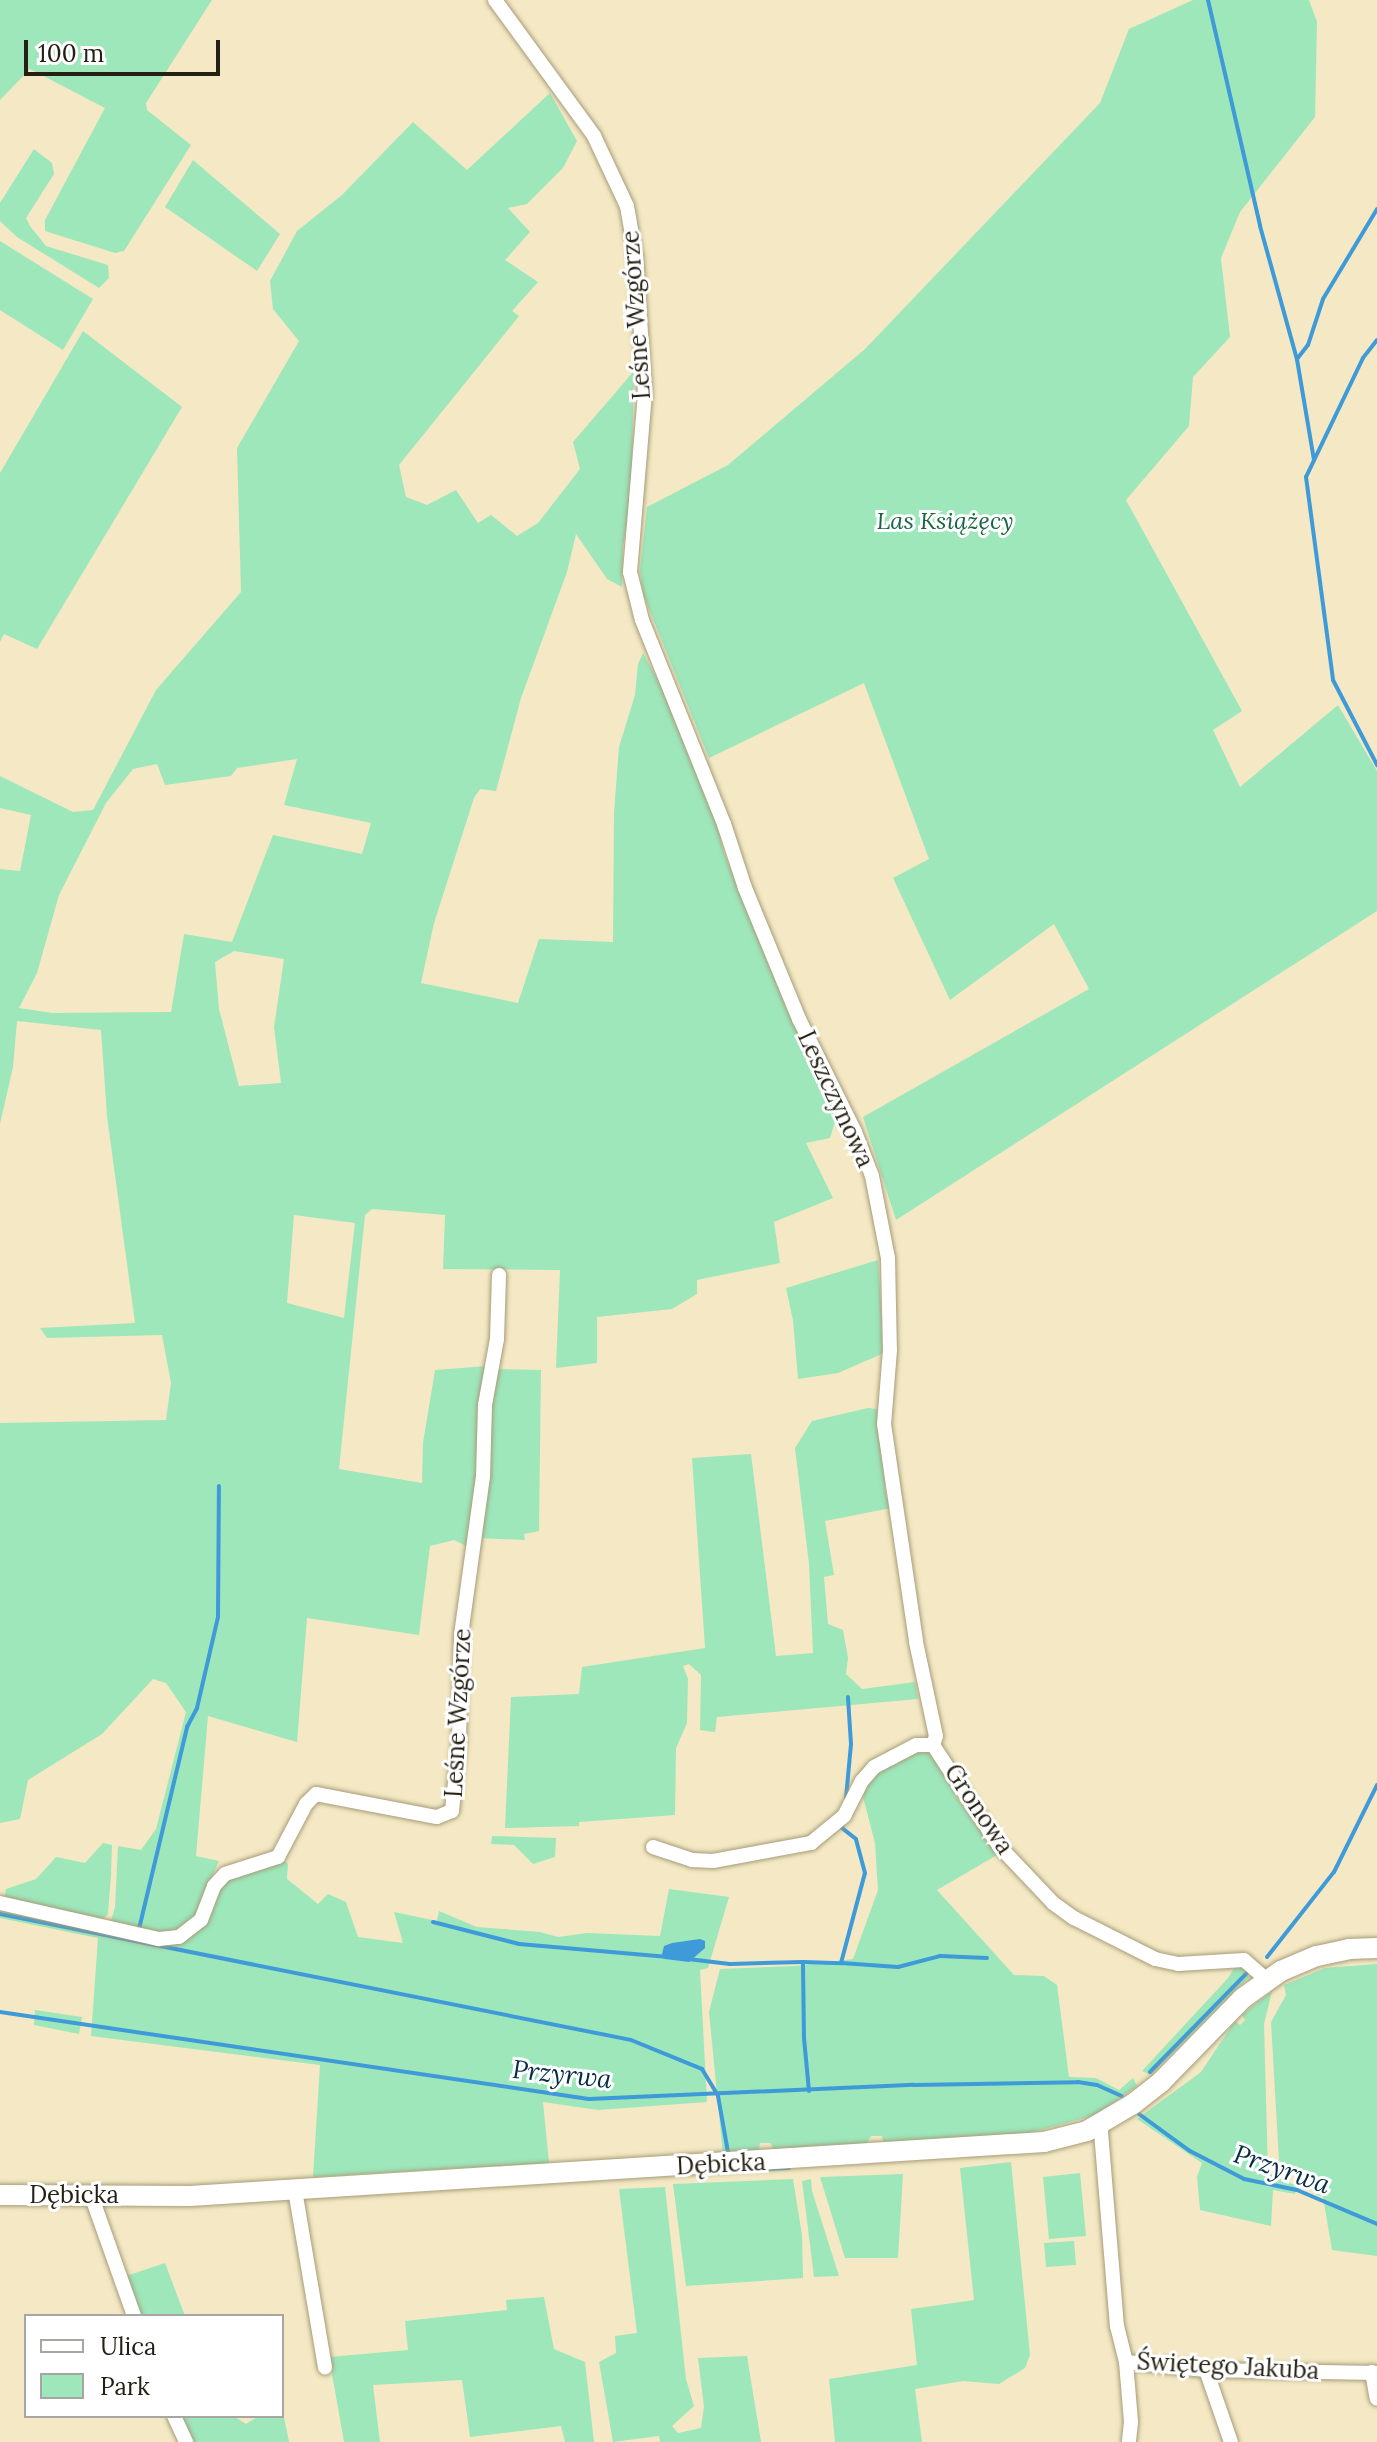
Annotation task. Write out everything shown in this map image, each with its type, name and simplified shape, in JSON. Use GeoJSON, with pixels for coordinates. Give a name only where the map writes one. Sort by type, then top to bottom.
{"type":"FeatureCollection","features":[{"type":"Feature","properties":{"kind":"street","name":"Leśne Wzgórze"},"geometry":{"type":"LineString","coordinates":[[495,0],[594,136],[627,206],[636,258],[645,393],[630,572]]}},
{"type":"Feature","properties":{"kind":"street","name":"Leszczynowa"},"geometry":{"type":"LineString","coordinates":[[630,572],[642,620],[724,824],[750,900],[799,1019],[872,1176],[888,1258],[890,1350],[884,1424],[916,1642],[936,1736],[933,1745]]}},
{"type":"Feature","properties":{"kind":"street","name":"Leśne Wzgórze"},"geometry":{"type":"LineString","coordinates":[[0,1903],[159,1939],[179,1937],[201,1920],[214,1886],[225,1874],[278,1857],[306,1804],[316,1794],[437,1817],[452,1811],[458,1770],[461,1635],[483,1477],[485,1405],[497,1339],[499,1275]]}},
{"type":"Feature","properties":{"kind":"street","name":"Gronowa"},"geometry":{"type":"LineString","coordinates":[[653,1847],[692,1860],[713,1861],[811,1843],[844,1816],[862,1781],[874,1767],[916,1745],[933,1745],[999,1846],[1053,1903],[1087,1925],[1155,1959],[1178,1964],[1244,1960],[1253,1963],[1267,1980]]}},
{"type":"Feature","properties":{"kind":"street","name":"Dębicka"},"geometry":{"type":"LineString","coordinates":[[0,2195],[179,2196],[295,2190],[1016,2145],[1068,2137],[1097,2126],[1161,2082],[1232,2008],[1267,1980],[1317,1956],[1349,1949],[1377,1948]]}},
{"type":"Feature","properties":{"kind":"street","name":"Świętego Jakuba"},"geometry":{"type":"LineString","coordinates":[[1097,2126],[1101,2132],[1117,2326],[1126,2362],[1206,2370],[1375,2372]]}},
{"type":"Feature","properties":{"kind":"street"},"geometry":{"type":"LineString","coordinates":[[295,2190],[325,2367]]}},
{"type":"Feature","properties":{"kind":"street"},"geometry":{"type":"LineString","coordinates":[[91,2195],[133,2314]]}},
{"type":"Feature","properties":{"kind":"street"},"geometry":{"type":"LineString","coordinates":[[1126,2362],[1131,2422],[1129,2442]]}},
{"type":"Feature","properties":{"kind":"street"},"geometry":{"type":"LineString","coordinates":[[1206,2370],[1231,2442]]}},
{"type":"Feature","properties":{"kind":"street"},"geometry":{"type":"LineString","coordinates":[[1375,2372],[1377,2399]]}},
{"type":"Feature","properties":{"kind":"street"},"geometry":{"type":"LineString","coordinates":[[175,2418],[186,2442]]}},
{"type":"Feature","properties":{"kind":"green space"},"geometry":{"type":"Polygon","coordinates":[[[0,0],[212,0],[146,103],[147,110],[191,145],[124,251],[115,253],[45,231],[45,220],[105,108],[30,69],[0,100],[0,0]]]}},
{"type":"Feature","properties":{"kind":"green space","name":"Las Książęcy"},"geometry":{"type":"Polygon","coordinates":[[[1193,0],[1309,0],[1317,22],[1315,117],[1240,212],[1221,258],[1230,337],[1193,377],[1189,426],[1126,500],[1242,711],[1213,730],[1240,787],[1338,705],[1377,771],[1377,911],[896,1220],[863,1117],[1089,989],[1054,924],[950,1000],[893,878],[929,859],[864,683],[709,758],[643,594],[640,570],[647,507],[728,465],[865,349],[1100,103],[1129,29],[1193,0]]]}},
{"type":"Feature","properties":{"kind":"green space"},"geometry":{"type":"Polygon","coordinates":[[[550,93],[577,141],[563,168],[527,204],[508,208],[530,232],[505,260],[538,282],[512,311],[519,316],[399,465],[406,497],[427,505],[456,490],[478,523],[491,515],[517,536],[538,523],[580,469],[573,442],[634,371],[631,501],[623,546],[622,587],[607,579],[576,534],[567,572],[521,698],[496,791],[480,789],[474,798],[434,923],[421,983],[518,1003],[539,939],[613,942],[614,813],[619,747],[635,695],[638,664],[643,653],[670,703],[714,812],[724,853],[790,1016],[837,1115],[830,1138],[806,1143],[833,1198],[774,1222],[780,1263],[697,1280],[697,1294],[672,1309],[597,1317],[597,1363],[556,1368],[560,1270],[443,1269],[445,1215],[372,1209],[365,1215],[339,1469],[422,1483],[423,1443],[435,1370],[487,1366],[477,1500],[468,1547],[454,1540],[430,1546],[419,1635],[307,1618],[297,1742],[208,1716],[196,1856],[219,1861],[192,1922],[175,1932],[141,1932],[110,1924],[115,1907],[118,1846],[141,1850],[156,1829],[186,1712],[166,1683],[153,1679],[102,1734],[28,1780],[20,1819],[0,1823],[0,1423],[166,1420],[171,1383],[162,1335],[47,1338],[40,1328],[135,1323],[107,1116],[101,1030],[17,1021],[13,1067],[0,1124],[0,869],[20,871],[31,815],[0,808],[0,776],[73,812],[93,810],[156,690],[241,592],[237,448],[299,341],[273,309],[270,281],[297,231],[342,195],[413,122],[467,170],[550,93]],[[297,759],[237,768],[231,776],[165,785],[157,764],[133,769],[106,803],[59,895],[37,973],[19,1008],[52,1013],[171,1012],[184,934],[232,942],[273,835],[362,854],[371,823],[284,805],[297,759]],[[234,951],[215,962],[219,1009],[239,1086],[281,1083],[274,1027],[284,959],[234,951]],[[294,1215],[287,1303],[344,1318],[355,1223],[294,1215]]]}},
{"type":"Feature","properties":{"kind":"green space"},"geometry":{"type":"Polygon","coordinates":[[[34,149],[52,163],[54,174],[26,218],[46,246],[108,265],[109,278],[99,288],[17,237],[0,221],[0,203],[34,149]]]}},
{"type":"Feature","properties":{"kind":"green space"},"geometry":{"type":"Polygon","coordinates":[[[193,160],[280,234],[257,271],[165,207],[193,160]]]}},
{"type":"Feature","properties":{"kind":"green space"},"geometry":{"type":"Polygon","coordinates":[[[0,241],[93,299],[63,350],[0,310],[0,241]]]}},
{"type":"Feature","properties":{"kind":"green space"},"geometry":{"type":"Polygon","coordinates":[[[83,331],[182,407],[37,649],[4,634],[0,642],[0,473],[83,331]]]}},
{"type":"Feature","properties":{"kind":"green space"},"geometry":{"type":"Polygon","coordinates":[[[878,1260],[884,1353],[838,1373],[798,1379],[793,1320],[786,1288],[878,1260]]]}},
{"type":"Feature","properties":{"kind":"green space"},"geometry":{"type":"Polygon","coordinates":[[[497,1369],[541,1370],[539,1531],[524,1534],[525,1540],[477,1538],[488,1496],[491,1387],[497,1369]]]}},
{"type":"Feature","properties":{"kind":"green space"},"geometry":{"type":"Polygon","coordinates":[[[868,1408],[877,1409],[886,1495],[891,1508],[825,1521],[834,1575],[824,1577],[828,1624],[843,1630],[848,1658],[846,1674],[862,1689],[915,1682],[918,1699],[717,1717],[715,1732],[700,1730],[701,1675],[689,1664],[683,1666],[688,1679],[687,1723],[676,1748],[675,1815],[579,1822],[579,1826],[505,1828],[511,1697],[579,1694],[582,1667],[705,1648],[692,1458],[751,1454],[776,1656],[813,1653],[809,1564],[795,1448],[812,1421],[868,1408]]]}},
{"type":"Feature","properties":{"kind":"green space"},"geometry":{"type":"Polygon","coordinates":[[[933,1752],[956,1796],[997,1855],[937,1890],[1014,1975],[1044,1976],[1057,1985],[1069,2077],[1096,2078],[1119,2090],[1133,2078],[1137,2086],[1096,2115],[1029,2133],[884,2144],[882,2136],[871,2136],[864,2148],[773,2149],[771,2143],[760,2143],[759,2149],[750,2155],[723,2155],[709,2012],[720,1969],[795,1966],[853,1959],[878,1890],[875,1843],[863,1797],[866,1784],[890,1762],[910,1753],[933,1752]]]}},
{"type":"Feature","properties":{"kind":"green space"},"geometry":{"type":"Polygon","coordinates":[[[492,1836],[556,1838],[555,1857],[533,1864],[514,1845],[491,1844],[492,1836]]]}},
{"type":"Feature","properties":{"kind":"green space"},"geometry":{"type":"Polygon","coordinates":[[[103,1843],[112,1845],[111,1875],[108,1914],[99,1922],[4,1901],[6,1889],[36,1879],[56,1857],[85,1863],[103,1843]]]}},
{"type":"Feature","properties":{"kind":"green space"},"geometry":{"type":"Polygon","coordinates":[[[282,1859],[288,1864],[287,1879],[318,1904],[328,1894],[346,1902],[358,1937],[403,1943],[394,1912],[437,1921],[439,1911],[477,1927],[540,1932],[558,1937],[587,1933],[660,1936],[669,1889],[729,1897],[708,1968],[700,1970],[707,2102],[598,2110],[543,2102],[549,2163],[313,2177],[320,2065],[91,2036],[98,1938],[0,1918],[0,1908],[178,1943],[220,1882],[282,1859]]]}},
{"type":"Feature","properties":{"kind":"green space"},"geometry":{"type":"Polygon","coordinates":[[[1243,1964],[1249,1977],[1151,2075],[1142,2071],[1229,1977],[1234,1967],[1243,1964]]]}},
{"type":"Feature","properties":{"kind":"green space"},"geometry":{"type":"Polygon","coordinates":[[[1377,1964],[1377,2256],[1332,2250],[1323,2197],[1315,2194],[1314,2178],[1279,2161],[1271,2022],[1286,1995],[1284,1985],[1325,1968],[1377,1964]]]}},
{"type":"Feature","properties":{"kind":"green space"},"geometry":{"type":"Polygon","coordinates":[[[1272,1991],[1264,2024],[1268,2173],[1297,2186],[1295,2194],[1273,2190],[1271,2226],[1200,2210],[1197,2177],[1202,2163],[1137,2119],[1201,2072],[1235,2021],[1240,2025],[1245,2020],[1242,2015],[1272,1991]]]}},
{"type":"Feature","properties":{"kind":"green space"},"geometry":{"type":"Polygon","coordinates":[[[35,2010],[82,2017],[79,2034],[34,2025],[35,2010]]]}},
{"type":"Feature","properties":{"kind":"green space"},"geometry":{"type":"Polygon","coordinates":[[[1011,2162],[1030,2355],[1025,2368],[999,2384],[963,2381],[915,2389],[922,2442],[835,2442],[829,2379],[917,2365],[911,2309],[974,2300],[960,2168],[1011,2162]]]}},
{"type":"Feature","properties":{"kind":"green space"},"geometry":{"type":"Polygon","coordinates":[[[1080,2173],[1086,2236],[1049,2239],[1043,2177],[1080,2173]]]}},
{"type":"Feature","properties":{"kind":"green space"},"geometry":{"type":"Polygon","coordinates":[[[903,2174],[898,2258],[845,2258],[820,2177],[903,2174]]]}},
{"type":"Feature","properties":{"kind":"green space"},"geometry":{"type":"Polygon","coordinates":[[[793,2179],[802,2235],[803,2278],[686,2286],[673,2184],[793,2179]]]}},
{"type":"Feature","properties":{"kind":"green space"},"geometry":{"type":"Polygon","coordinates":[[[811,2179],[839,2276],[814,2277],[802,2181],[811,2179]]]}},
{"type":"Feature","properties":{"kind":"green space"},"geometry":{"type":"Polygon","coordinates":[[[665,2187],[686,2379],[694,2406],[672,2426],[678,2433],[701,2428],[704,2407],[698,2358],[747,2356],[761,2442],[660,2442],[659,2436],[613,2442],[599,2362],[616,2353],[615,2336],[637,2333],[619,2189],[665,2187]]]}},
{"type":"Feature","properties":{"kind":"green space"},"geometry":{"type":"Polygon","coordinates":[[[1074,2241],[1076,2265],[1046,2267],[1044,2243],[1074,2241]]]}},
{"type":"Feature","properties":{"kind":"green space"},"geometry":{"type":"Polygon","coordinates":[[[165,2263],[184,2314],[138,2314],[126,2276],[165,2263]]]}},
{"type":"Feature","properties":{"kind":"green space"},"geometry":{"type":"Polygon","coordinates":[[[544,2297],[554,2349],[585,2362],[594,2442],[565,2442],[561,2426],[470,2437],[462,2380],[373,2385],[380,2442],[344,2442],[329,2357],[408,2350],[405,2321],[507,2310],[506,2300],[544,2297]]]}},
{"type":"Feature","properties":{"kind":"green space"},"geometry":{"type":"Polygon","coordinates":[[[284,2417],[289,2442],[191,2442],[180,2418],[236,2418],[246,2424],[256,2418],[284,2417]]]}},
{"type":"Feature","properties":{"kind":"water"},"geometry":{"type":"Polygon","coordinates":[[[700,1939],[705,1941],[705,1948],[689,1962],[665,1959],[662,1954],[664,1946],[700,1939]]]}},
{"type":"Feature","properties":{"kind":"waterway"},"geometry":{"type":"LineString","coordinates":[[1208,0],[1260,226],[1297,359]]}},
{"type":"Feature","properties":{"kind":"waterway"},"geometry":{"type":"LineString","coordinates":[[1314,460],[1297,359],[1308,345],[1323,299],[1377,209]]}},
{"type":"Feature","properties":{"kind":"waterway"},"geometry":{"type":"LineString","coordinates":[[1377,340],[1363,358],[1306,477],[1333,680],[1377,765]]}},
{"type":"Feature","properties":{"kind":"waterway"},"geometry":{"type":"LineString","coordinates":[[139,1929],[187,1727],[197,1708],[218,1617],[219,1486]]}},
{"type":"Feature","properties":{"kind":"waterway"},"geometry":{"type":"LineString","coordinates":[[846,1798],[851,1744],[848,1697]]}},
{"type":"Feature","properties":{"kind":"waterway"},"geometry":{"type":"LineString","coordinates":[[1267,1957],[1334,1872],[1377,1785]]}},
{"type":"Feature","properties":{"kind":"waterway"},"geometry":{"type":"LineString","coordinates":[[809,2091],[804,2038],[803,1962],[841,1963],[865,1873],[856,1839],[842,1828],[843,1823]]}},
{"type":"Feature","properties":{"kind":"waterway"},"geometry":{"type":"LineString","coordinates":[[0,1914],[631,2040],[702,2069],[718,2096],[728,2152]]}},
{"type":"Feature","properties":{"kind":"waterway"},"geometry":{"type":"LineString","coordinates":[[433,1922],[519,1944],[668,1957]]}},
{"type":"Feature","properties":{"kind":"waterway"},"geometry":{"type":"LineString","coordinates":[[841,1963],[898,1967],[940,1956],[987,1958]]}},
{"type":"Feature","properties":{"kind":"waterway"},"geometry":{"type":"LineString","coordinates":[[688,1959],[730,1964],[803,1962]]}},
{"type":"Feature","properties":{"kind":"waterway"},"geometry":{"type":"LineString","coordinates":[[1150,2072],[1247,1973]]}},
{"type":"Feature","properties":{"kind":"waterway","name":"Przyrwa"},"geometry":{"type":"LineString","coordinates":[[0,2012],[589,2099],[914,2085],[1078,2082],[1097,2085],[1122,2096]]}},
{"type":"Feature","properties":{"kind":"waterway","name":"Przyrwa"},"geometry":{"type":"LineString","coordinates":[[1139,2114],[1190,2151],[1244,2179],[1297,2190],[1377,2224]]}},
{"type":"Feature","properties":{"kind":"waterway"},"geometry":{"type":"LineString","coordinates":[[729,2171],[789,2168]]}}]}
